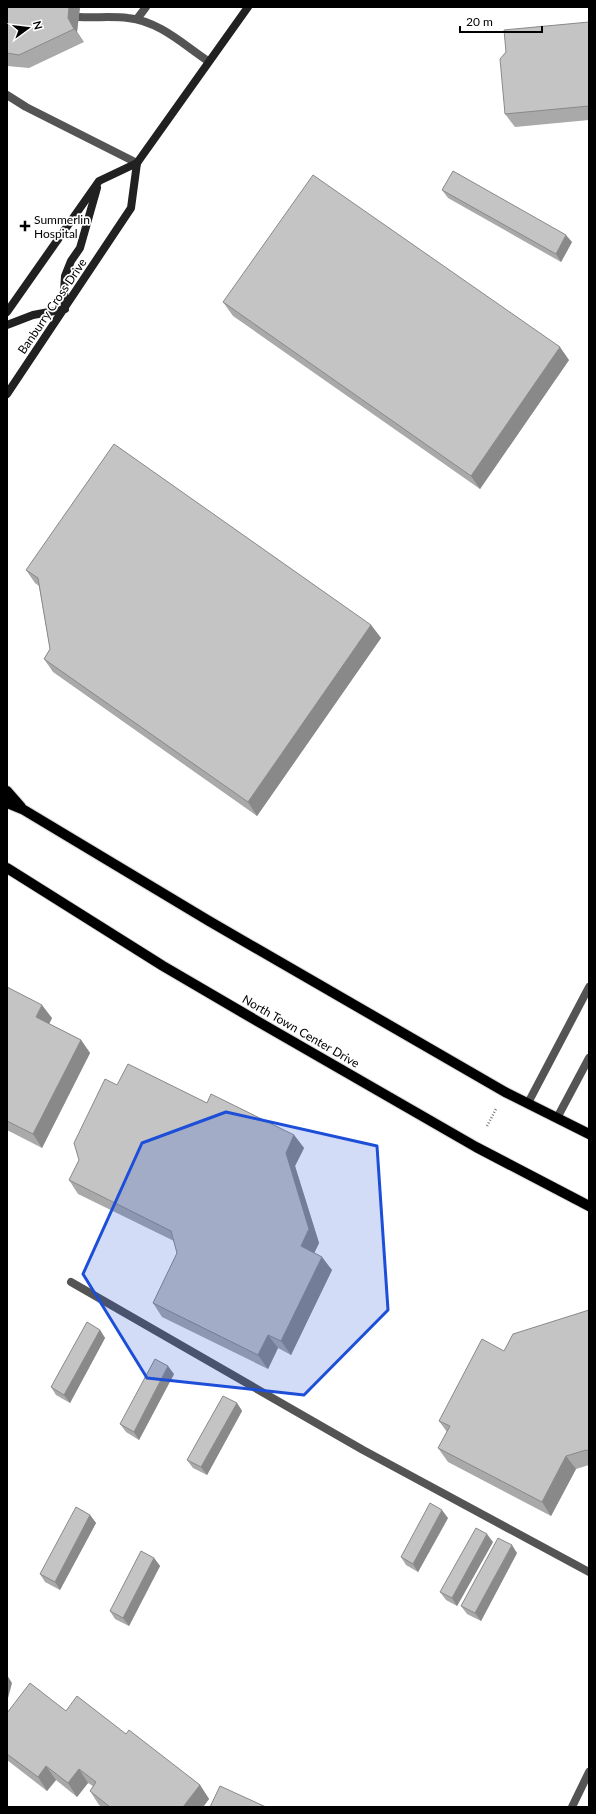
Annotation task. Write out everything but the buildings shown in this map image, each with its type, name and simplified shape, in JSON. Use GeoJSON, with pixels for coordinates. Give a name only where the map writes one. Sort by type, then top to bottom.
{"type":"FeatureCollection","features":[{"type":"Feature","properties":{"kind":"main road"},"geometry":{"type":"LineString","coordinates":[[7,791],[24,810]]}},
{"type":"Feature","properties":{"kind":"main road"},"geometry":{"type":"LineString","coordinates":[[7,803],[24,810],[210,921],[528,1103],[589,1134]]}},
{"type":"Feature","properties":{"kind":"main road","name":"North Town Center Drive"},"geometry":{"type":"LineString","coordinates":[[7,868],[163,966],[476,1147],[589,1206]]}},
{"type":"Feature","properties":{"kind":"street","name":"Banburry Cross Drive"},"geometry":{"type":"LineString","coordinates":[[7,394],[131,208],[137,163],[208,61],[248,7]]}},
{"type":"Feature","properties":{"kind":"street","name":"Banburry Cross Drive"},"geometry":{"type":"LineString","coordinates":[[7,312],[99,181],[137,163]]}},
{"type":"Feature","properties":{"kind":"street"},"geometry":{"type":"LineString","coordinates":[[7,325],[33,315],[65,309],[65,276],[71,261],[80,248],[99,181]]}},
{"type":"Feature","properties":{"kind":"lane"},"geometry":{"type":"LineString","coordinates":[[137,20],[146,7]]}},
{"type":"Feature","properties":{"kind":"lane"},"geometry":{"type":"LineString","coordinates":[[79,17],[121,17],[137,20],[161,29],[208,61]]}},
{"type":"Feature","properties":{"kind":"lane"},"geometry":{"type":"LineString","coordinates":[[7,95],[137,163]]}},
{"type":"Feature","properties":{"kind":"lane"},"geometry":{"type":"LineString","coordinates":[[528,1103],[589,987]]}},
{"type":"Feature","properties":{"kind":"lane"},"geometry":{"type":"LineString","coordinates":[[557,1118],[589,1058]]}},
{"type":"Feature","properties":{"kind":"lane"},"geometry":{"type":"LineString","coordinates":[[71,1282],[363,1450],[589,1572]]}},
{"type":"Feature","properties":{"kind":"lane"},"geometry":{"type":"LineString","coordinates":[[572,1807],[589,1772]]}},
{"type":"Feature","properties":{"kind":"path"},"geometry":{"type":"LineString","coordinates":[[487,1126],[496,1108]]}},
{"type":"Feature","properties":{"kind":"highlighted area"},"geometry":{"type":"Polygon","coordinates":[[[226,1112],[377,1146],[388,1310],[304,1395],[147,1378],[83,1274],[142,1143],[226,1112]]]}},
{"type":"Feature","properties":{"kind":"place","name":"Summerlin Hospital"},"geometry":{"type":"Point","coordinates":[25,226]}}]}
